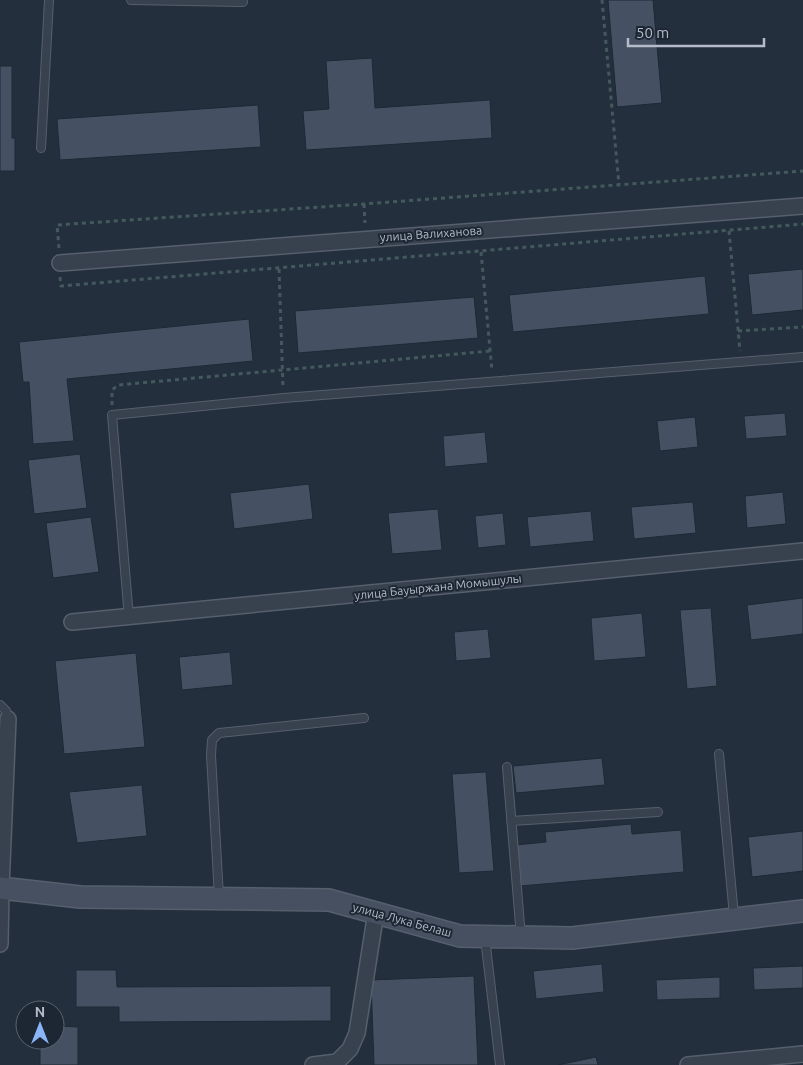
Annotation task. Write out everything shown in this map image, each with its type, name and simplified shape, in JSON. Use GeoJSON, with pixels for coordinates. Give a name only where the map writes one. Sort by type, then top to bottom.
{"type":"FeatureCollection","features":[{"type":"Feature","properties":{"kind":"main road","name":"улица Лука Белаш"},"geometry":{"type":"LineString","coordinates":[[0,888],[80,897],[330,900],[460,936],[572,938],[803,911]]}},
{"type":"Feature","properties":{"kind":"street","name":"улица Валиханова"},"geometry":{"type":"LineString","coordinates":[[60,263],[803,206]]}},
{"type":"Feature","properties":{"kind":"street","name":"улица Бауыржана Момышулы"},"geometry":{"type":"LineString","coordinates":[[72,622],[129,618],[803,551]]}},
{"type":"Feature","properties":{"kind":"street"},"geometry":{"type":"LineString","coordinates":[[0,944],[0,888],[8,719]]}},
{"type":"Feature","properties":{"kind":"street"},"geometry":{"type":"LineString","coordinates":[[313,1065],[337,1062],[350,1049],[357,1033],[376,912]]}},
{"type":"Feature","properties":{"kind":"street"},"geometry":{"type":"LineString","coordinates":[[688,1065],[803,1054]]}},
{"type":"Feature","properties":{"kind":"lane"},"geometry":{"type":"LineString","coordinates":[[41,148],[49,0]]}},
{"type":"Feature","properties":{"kind":"lane"},"geometry":{"type":"LineString","coordinates":[[131,0],[242,2]]}},
{"type":"Feature","properties":{"kind":"lane"},"geometry":{"type":"LineString","coordinates":[[129,618],[112,415],[284,398],[803,357]]}},
{"type":"Feature","properties":{"kind":"lane"},"geometry":{"type":"LineString","coordinates":[[0,705],[6,711],[8,719]]}},
{"type":"Feature","properties":{"kind":"lane"},"geometry":{"type":"LineString","coordinates":[[219,899],[211,755],[212,740],[219,733],[364,718]]}},
{"type":"Feature","properties":{"kind":"lane"},"geometry":{"type":"LineString","coordinates":[[719,754],[734,919]]}},
{"type":"Feature","properties":{"kind":"lane"},"geometry":{"type":"LineString","coordinates":[[507,767],[521,937]]}},
{"type":"Feature","properties":{"kind":"lane"},"geometry":{"type":"LineString","coordinates":[[511,821],[658,812]]}},
{"type":"Feature","properties":{"kind":"lane"},"geometry":{"type":"LineString","coordinates":[[485,936],[500,1065]]}},
{"type":"Feature","properties":{"kind":"path"},"geometry":{"type":"LineString","coordinates":[[602,0],[619,185]]}},
{"type":"Feature","properties":{"kind":"path"},"geometry":{"type":"LineString","coordinates":[[803,171],[57,225],[61,286],[803,224]]}},
{"type":"Feature","properties":{"kind":"path"},"geometry":{"type":"LineString","coordinates":[[730,231],[741,362]]}},
{"type":"Feature","properties":{"kind":"path"},"geometry":{"type":"LineString","coordinates":[[481,252],[493,382]]}},
{"type":"Feature","properties":{"kind":"path"},"geometry":{"type":"LineString","coordinates":[[279,269],[284,398]]}},
{"type":"Feature","properties":{"kind":"path"},"geometry":{"type":"LineString","coordinates":[[738,332],[803,326]]}},
{"type":"Feature","properties":{"kind":"path"},"geometry":{"type":"LineString","coordinates":[[112,415],[112,390],[118,385],[490,351]]}},
{"type":"Feature","properties":{"kind":"building"},"geometry":{"type":"Polygon","coordinates":[[[608,0],[653,0],[662,103],[617,107],[608,0]]]}},
{"type":"Feature","properties":{"kind":"building"},"geometry":{"type":"Polygon","coordinates":[[[372,58],[375,108],[490,100],[492,138],[306,150],[303,111],[329,109],[326,61],[372,58]]]}},
{"type":"Feature","properties":{"kind":"building"},"geometry":{"type":"Polygon","coordinates":[[[0,66],[12,66],[12,138],[15,138],[15,171],[0,171],[0,66]]]}},
{"type":"Feature","properties":{"kind":"building"},"geometry":{"type":"Polygon","coordinates":[[[258,105],[261,147],[60,160],[57,119],[258,105]]]}},
{"type":"Feature","properties":{"kind":"building"},"geometry":{"type":"Polygon","coordinates":[[[803,269],[803,310],[752,315],[748,274],[803,269]]]}},
{"type":"Feature","properties":{"kind":"building"},"geometry":{"type":"Polygon","coordinates":[[[705,276],[709,314],[513,332],[509,295],[705,276]]]}},
{"type":"Feature","properties":{"kind":"building"},"geometry":{"type":"Polygon","coordinates":[[[474,297],[478,338],[298,353],[295,311],[474,297]]]}},
{"type":"Feature","properties":{"kind":"building"},"geometry":{"type":"Polygon","coordinates":[[[249,319],[253,361],[67,379],[74,441],[33,444],[29,382],[23,382],[19,342],[249,319]]]}},
{"type":"Feature","properties":{"kind":"building"},"geometry":{"type":"Polygon","coordinates":[[[785,413],[787,436],[746,439],[744,416],[785,413]]]}},
{"type":"Feature","properties":{"kind":"building"},"geometry":{"type":"Polygon","coordinates":[[[695,417],[698,447],[660,451],[657,421],[695,417]]]}},
{"type":"Feature","properties":{"kind":"building"},"geometry":{"type":"Polygon","coordinates":[[[485,432],[488,463],[445,467],[443,436],[485,432]]]}},
{"type":"Feature","properties":{"kind":"building"},"geometry":{"type":"Polygon","coordinates":[[[80,454],[87,508],[34,514],[28,460],[80,454]]]}},
{"type":"Feature","properties":{"kind":"building"},"geometry":{"type":"Polygon","coordinates":[[[309,484],[313,519],[234,529],[230,493],[309,484]]]}},
{"type":"Feature","properties":{"kind":"building"},"geometry":{"type":"Polygon","coordinates":[[[783,492],[786,524],[747,528],[745,496],[783,492]]]}},
{"type":"Feature","properties":{"kind":"building"},"geometry":{"type":"Polygon","coordinates":[[[693,502],[696,533],[634,539],[631,507],[693,502]]]}},
{"type":"Feature","properties":{"kind":"building"},"geometry":{"type":"Polygon","coordinates":[[[438,509],[442,550],[392,554],[388,513],[438,509]]]}},
{"type":"Feature","properties":{"kind":"building"},"geometry":{"type":"Polygon","coordinates":[[[591,511],[594,541],[530,547],[527,517],[591,511]]]}},
{"type":"Feature","properties":{"kind":"building"},"geometry":{"type":"Polygon","coordinates":[[[503,513],[506,545],[478,548],[475,516],[503,513]]]}},
{"type":"Feature","properties":{"kind":"building"},"geometry":{"type":"Polygon","coordinates":[[[91,517],[99,572],[53,578],[46,523],[91,517]]]}},
{"type":"Feature","properties":{"kind":"building"},"geometry":{"type":"Polygon","coordinates":[[[803,598],[803,634],[751,640],[747,605],[803,598]]]}},
{"type":"Feature","properties":{"kind":"building"},"geometry":{"type":"Polygon","coordinates":[[[711,608],[717,686],[687,689],[680,610],[711,608]]]}},
{"type":"Feature","properties":{"kind":"building"},"geometry":{"type":"Polygon","coordinates":[[[642,613],[646,657],[594,661],[591,618],[642,613]]]}},
{"type":"Feature","properties":{"kind":"building"},"geometry":{"type":"Polygon","coordinates":[[[488,629],[491,658],[456,661],[454,632],[488,629]]]}},
{"type":"Feature","properties":{"kind":"building"},"geometry":{"type":"Polygon","coordinates":[[[230,652],[233,685],[182,690],[179,657],[230,652]]]}},
{"type":"Feature","properties":{"kind":"building"},"geometry":{"type":"Polygon","coordinates":[[[136,653],[145,747],[64,754],[55,661],[136,653]]]}},
{"type":"Feature","properties":{"kind":"building"},"geometry":{"type":"Polygon","coordinates":[[[602,758],[605,785],[516,793],[513,766],[602,758]]]}},
{"type":"Feature","properties":{"kind":"building"},"geometry":{"type":"Polygon","coordinates":[[[486,772],[494,871],[459,873],[452,774],[486,772]]]}},
{"type":"Feature","properties":{"kind":"building"},"geometry":{"type":"Polygon","coordinates":[[[142,785],[147,836],[77,843],[69,792],[142,785]]]}},
{"type":"Feature","properties":{"kind":"building"},"geometry":{"type":"Polygon","coordinates":[[[631,824],[632,834],[681,830],[684,872],[520,886],[516,845],[546,842],[545,832],[631,824]]]}},
{"type":"Feature","properties":{"kind":"building"},"geometry":{"type":"Polygon","coordinates":[[[803,831],[803,871],[752,877],[748,837],[803,831]]]}},
{"type":"Feature","properties":{"kind":"building"},"geometry":{"type":"Polygon","coordinates":[[[602,964],[604,992],[536,999],[533,971],[602,964]]]}},
{"type":"Feature","properties":{"kind":"building"},"geometry":{"type":"Polygon","coordinates":[[[803,966],[803,988],[754,990],[753,968],[803,966]]]}},
{"type":"Feature","properties":{"kind":"building"},"geometry":{"type":"Polygon","coordinates":[[[76,970],[116,970],[117,987],[331,986],[331,1021],[119,1022],[119,1007],[76,1007],[76,970]]]}},
{"type":"Feature","properties":{"kind":"building"},"geometry":{"type":"Polygon","coordinates":[[[474,976],[478,1065],[374,1065],[371,980],[474,976]]]}},
{"type":"Feature","properties":{"kind":"building"},"geometry":{"type":"Polygon","coordinates":[[[720,977],[720,998],[657,1000],[656,980],[720,977]]]}},
{"type":"Feature","properties":{"kind":"building"},"geometry":{"type":"Polygon","coordinates":[[[65,1026],[78,1027],[78,1065],[40,1065],[40,1050],[65,1050],[65,1026]]]}},
{"type":"Feature","properties":{"kind":"building"},"geometry":{"type":"Polygon","coordinates":[[[596,1057],[598,1065],[558,1065],[596,1057]]]}}]}
